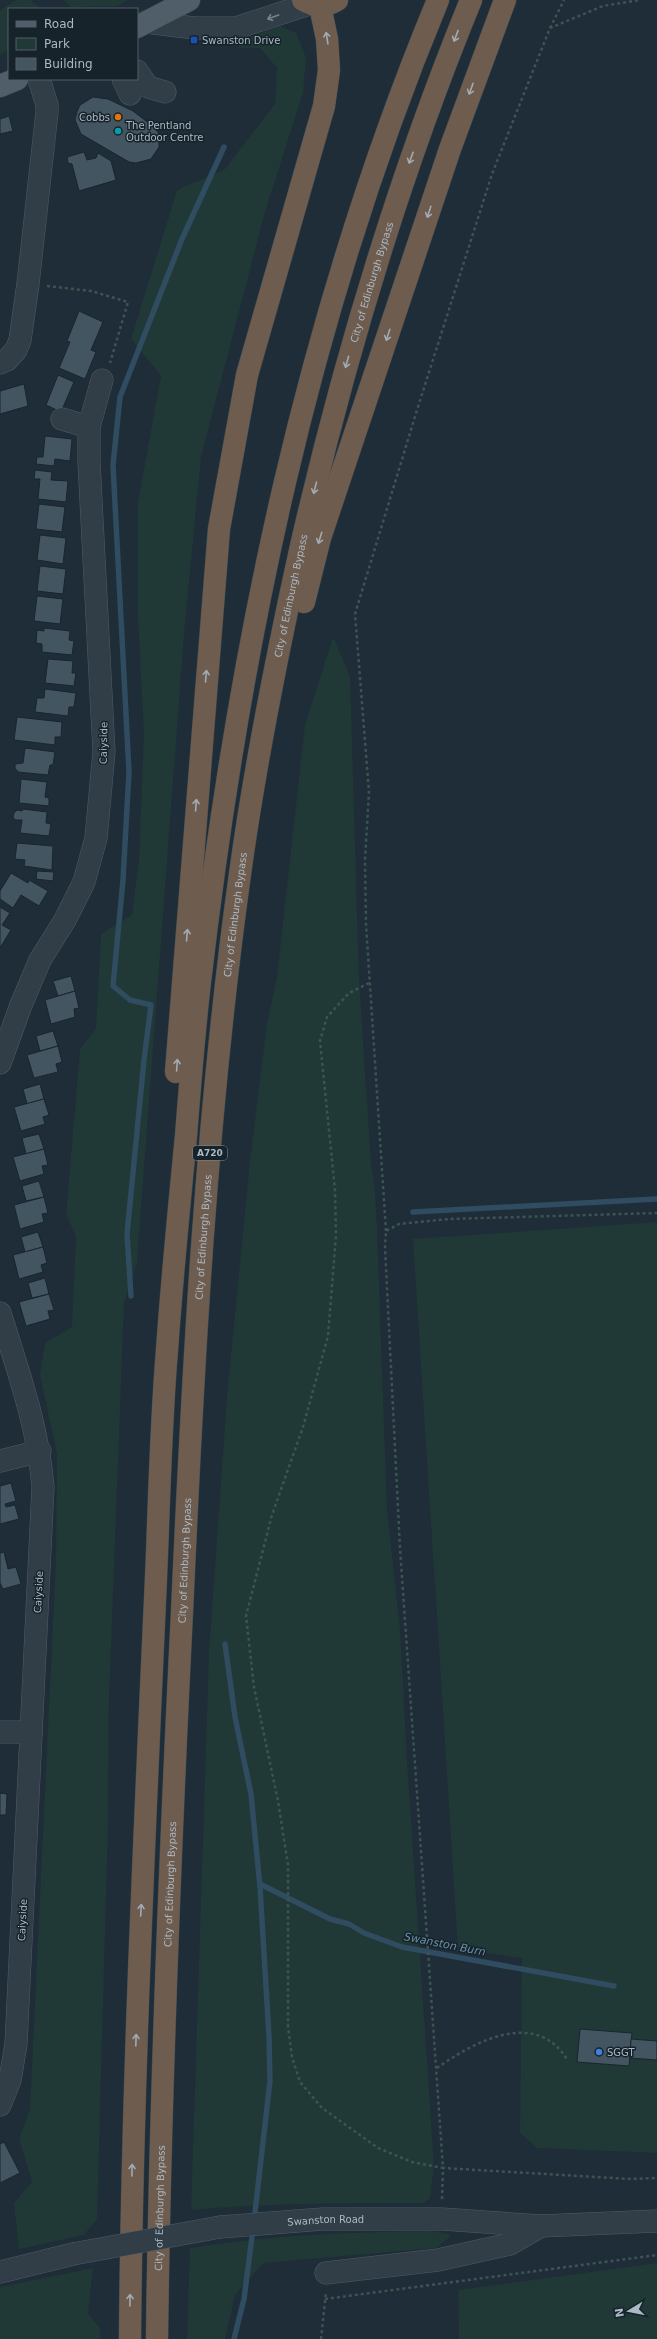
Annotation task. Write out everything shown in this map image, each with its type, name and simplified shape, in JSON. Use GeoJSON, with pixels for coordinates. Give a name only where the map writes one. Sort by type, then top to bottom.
{"type":"FeatureCollection","features":[{"type":"Feature","properties":{"kind":"highway","name":"A720"},"geometry":{"type":"LineString","coordinates":[[130,2339],[133,2137],[138,1972],[166,1355],[199,986],[220,825],[254,625],[292,448],[336,286],[376,160],[438,0]]}},
{"type":"Feature","properties":{"kind":"highway","name":"City of Edinburgh Bypass"},"geometry":{"type":"LineString","coordinates":[[157,2339],[173,1807],[192,1401],[212,1134],[225,992],[240,870],[284,623],[311,503],[344,370],[373,268],[410,162],[471,0]]}},
{"type":"Feature","properties":{"kind":"highway"},"geometry":{"type":"LineString","coordinates":[[212,1134],[276,736],[306,590],[320,538],[447,156],[505,0]]}},
{"type":"Feature","properties":{"kind":"highway"},"geometry":{"type":"LineString","coordinates":[[166,1355],[170,1150],[219,530],[247,375],[324,106],[330,70],[327,39],[317,2]]}},
{"type":"Feature","properties":{"kind":"main road"},"geometry":{"type":"LineString","coordinates":[[142,24],[189,0]]}},
{"type":"Feature","properties":{"kind":"main road"},"geometry":{"type":"LineString","coordinates":[[0,86],[15,80]]}},
{"type":"Feature","properties":{"kind":"street"},"geometry":{"type":"LineString","coordinates":[[142,24],[194,28],[236,28],[317,2]]}},
{"type":"Feature","properties":{"kind":"street"},"geometry":{"type":"LineString","coordinates":[[138,72],[148,87],[165,92]]}},
{"type":"Feature","properties":{"kind":"street"},"geometry":{"type":"LineString","coordinates":[[0,364],[7,360],[16,350],[20,340],[28,284],[47,112],[47,105],[38,80]]}},
{"type":"Feature","properties":{"kind":"street","name":"Caiyside"},"geometry":{"type":"LineString","coordinates":[[0,1063],[4,1039],[40,960],[66,920],[84,882],[96,838],[104,746],[89,462],[89,427],[102,380]]}},
{"type":"Feature","properties":{"kind":"street"},"geometry":{"type":"LineString","coordinates":[[62,419],[89,427]]}},
{"type":"Feature","properties":{"kind":"street","name":"Caiyside"},"geometry":{"type":"LineString","coordinates":[[0,1313],[40,1451],[43,1487],[16,2044],[10,2080],[0,2105]]}},
{"type":"Feature","properties":{"kind":"street"},"geometry":{"type":"LineString","coordinates":[[0,1460],[40,1451]]}},
{"type":"Feature","properties":{"kind":"street"},"geometry":{"type":"LineString","coordinates":[[0,1732],[31,1732]]}},
{"type":"Feature","properties":{"kind":"street","name":"Swanston Road"},"geometry":{"type":"LineString","coordinates":[[0,2272],[73,2254],[220,2227],[323,2219],[442,2218],[541,2226],[657,2221]]}},
{"type":"Feature","properties":{"kind":"street"},"geometry":{"type":"LineString","coordinates":[[326,2273],[438,2260],[510,2244],[541,2226]]}},
{"type":"Feature","properties":{"kind":"path"},"geometry":{"type":"LineString","coordinates":[[442,2218],[443,2168],[400,1548],[385,1248],[386,1231],[369,983],[365,860],[368,792],[355,614],[417,410],[492,174],[550,28],[564,0]]}},
{"type":"Feature","properties":{"kind":"path"},"geometry":{"type":"LineString","coordinates":[[550,28],[603,6],[639,0]]}},
{"type":"Feature","properties":{"kind":"path"},"geometry":{"type":"LineString","coordinates":[[28,284],[91,291],[128,302],[110,361],[102,380]]}},
{"type":"Feature","properties":{"kind":"path"},"geometry":{"type":"LineString","coordinates":[[369,983],[348,992],[327,1017],[320,1041],[335,1190],[336,1220],[328,1336],[304,1427],[272,1516],[246,1616],[254,1687],[278,1801],[288,1866],[288,2027],[292,2058],[300,2082],[322,2108],[378,2148],[412,2162],[443,2168],[657,2178]]}},
{"type":"Feature","properties":{"kind":"path"},"geometry":{"type":"LineString","coordinates":[[386,1231],[398,1224],[449,1219],[657,1213]]}},
{"type":"Feature","properties":{"kind":"path"},"geometry":{"type":"LineString","coordinates":[[437,2068],[473,2044],[508,2034],[533,2034],[550,2040],[560,2047],[568,2061]]}},
{"type":"Feature","properties":{"kind":"path"},"geometry":{"type":"LineString","coordinates":[[325,2299],[657,2255]]}},
{"type":"Feature","properties":{"kind":"path"},"geometry":{"type":"LineString","coordinates":[[321,2339],[326,2273]]}},
{"type":"Feature","properties":{"kind":"green space"},"geometry":{"type":"Polygon","coordinates":[[[16,0],[30,0],[41,8],[8,8],[8,50],[0,54],[0,10],[16,0]]]}},
{"type":"Feature","properties":{"kind":"green space"},"geometry":{"type":"Polygon","coordinates":[[[63,0],[128,0],[117,6],[71,7],[63,0]]]}},
{"type":"Feature","properties":{"kind":"green space"},"geometry":{"type":"Polygon","coordinates":[[[280,26],[296,33],[306,57],[303,93],[265,212],[201,457],[184,634],[137,1262],[124,1303],[109,1700],[108,1824],[97,2219],[84,2235],[19,2249],[14,2203],[32,2182],[19,2139],[30,2109],[56,1559],[57,1454],[40,1375],[45,1343],[72,1327],[76,1236],[66,1215],[80,1049],[96,1029],[101,934],[132,915],[139,860],[144,733],[138,619],[138,502],[161,376],[131,339],[177,190],[224,170],[275,104],[277,68],[260,48],[239,48],[239,41],[280,26]]]}},
{"type":"Feature","properties":{"kind":"green space"},"geometry":{"type":"Polygon","coordinates":[[[333,637],[350,676],[359,979],[371,1163],[375,1191],[377,1228],[387,1510],[400,1629],[407,1760],[434,2166],[430,2198],[424,2203],[337,2203],[191,2210],[209,1652],[227,1396],[250,1161],[267,1023],[277,977],[305,725],[333,637]]]}},
{"type":"Feature","properties":{"kind":"green space"},"geometry":{"type":"Polygon","coordinates":[[[657,1222],[657,2153],[537,2148],[520,2133],[522,1958],[458,1949],[413,1239],[657,1222]]]}},
{"type":"Feature","properties":{"kind":"green space"},"geometry":{"type":"Polygon","coordinates":[[[431,2231],[452,2235],[436,2248],[263,2263],[235,2295],[225,2339],[187,2339],[190,2248],[280,2237],[370,2232],[431,2231]]]}},
{"type":"Feature","properties":{"kind":"green space"},"geometry":{"type":"Polygon","coordinates":[[[657,2263],[657,2339],[459,2339],[458,2290],[657,2263]]]}},
{"type":"Feature","properties":{"kind":"green space"},"geometry":{"type":"Polygon","coordinates":[[[93,2268],[88,2314],[100,2328],[100,2339],[0,2339],[0,2287],[93,2268]]]}},
{"type":"Feature","properties":{"kind":"building","name":"The Pentland Outdoor Centre"},"geometry":{"type":"Polygon","coordinates":[[[93,97],[108,99],[133,111],[155,128],[159,134],[159,147],[151,159],[136,163],[129,162],[81,134],[75,120],[77,112],[80,105],[93,97]]]}},
{"type":"Feature","properties":{"kind":"building"},"geometry":{"type":"Polygon","coordinates":[[[9,116],[13,131],[0,134],[0,119],[9,116]]]}},
{"type":"Feature","properties":{"kind":"building"},"geometry":{"type":"Polygon","coordinates":[[[84,152],[87,160],[96,158],[98,153],[111,161],[116,180],[79,191],[72,164],[68,163],[67,157],[84,152]]]}},
{"type":"Feature","properties":{"kind":"building"},"geometry":{"type":"Polygon","coordinates":[[[79,311],[103,322],[91,350],[96,352],[85,379],[59,368],[70,342],[67,341],[79,311]]]}},
{"type":"Feature","properties":{"kind":"building"},"geometry":{"type":"Polygon","coordinates":[[[58,375],[74,382],[61,412],[46,405],[58,375]]]}},
{"type":"Feature","properties":{"kind":"building"},"geometry":{"type":"Polygon","coordinates":[[[24,384],[28,406],[0,414],[0,391],[24,384]]]}},
{"type":"Feature","properties":{"kind":"building"},"geometry":{"type":"Polygon","coordinates":[[[45,436],[72,439],[70,461],[55,459],[54,466],[36,464],[37,457],[43,457],[45,436]]]}},
{"type":"Feature","properties":{"kind":"building"},"geometry":{"type":"Polygon","coordinates":[[[35,470],[52,472],[51,480],[68,481],[66,502],[38,499],[40,479],[34,479],[35,470]]]}},
{"type":"Feature","properties":{"kind":"building"},"geometry":{"type":"Polygon","coordinates":[[[39,504],[65,507],[62,532],[36,529],[39,504]]]}},
{"type":"Feature","properties":{"kind":"building"},"geometry":{"type":"Polygon","coordinates":[[[40,535],[66,538],[63,564],[37,560],[40,535]]]}},
{"type":"Feature","properties":{"kind":"building"},"geometry":{"type":"Polygon","coordinates":[[[40,566],[66,569],[63,594],[37,591],[40,566]]]}},
{"type":"Feature","properties":{"kind":"building"},"geometry":{"type":"Polygon","coordinates":[[[37,596],[63,599],[60,624],[34,621],[37,596]]]}},
{"type":"Feature","properties":{"kind":"building"},"geometry":{"type":"Polygon","coordinates":[[[44,628],[70,631],[69,640],[74,641],[72,655],[42,652],[42,644],[36,643],[37,630],[44,631],[44,628]]]}},
{"type":"Feature","properties":{"kind":"building"},"geometry":{"type":"Polygon","coordinates":[[[48,659],[73,661],[72,673],[76,673],[74,686],[45,683],[48,659]]]}},
{"type":"Feature","properties":{"kind":"building"},"geometry":{"type":"Polygon","coordinates":[[[45,689],[76,693],[74,707],[69,707],[68,716],[35,712],[37,698],[44,698],[45,689]]]}},
{"type":"Feature","properties":{"kind":"building"},"geometry":{"type":"Polygon","coordinates":[[[17,717],[62,722],[61,737],[55,737],[55,745],[14,740],[17,717]]]}},
{"type":"Feature","properties":{"kind":"building"},"geometry":{"type":"Polygon","coordinates":[[[25,748],[55,752],[53,765],[50,765],[48,775],[18,772],[15,768],[15,764],[23,763],[25,748]]]}},
{"type":"Feature","properties":{"kind":"building"},"geometry":{"type":"Polygon","coordinates":[[[21,779],[47,782],[45,797],[49,798],[49,806],[19,803],[21,779]]]}},
{"type":"Feature","properties":{"kind":"building"},"geometry":{"type":"Polygon","coordinates":[[[23,809],[47,812],[46,823],[51,824],[49,836],[20,833],[22,820],[15,820],[13,817],[17,810],[22,811],[23,809]]]}},
{"type":"Feature","properties":{"kind":"building"},"geometry":{"type":"Polygon","coordinates":[[[17,843],[53,846],[52,870],[24,866],[25,860],[15,859],[17,843]]]}},
{"type":"Feature","properties":{"kind":"building"},"geometry":{"type":"Polygon","coordinates":[[[37,871],[54,872],[53,881],[36,879],[37,871]]]}},
{"type":"Feature","properties":{"kind":"building"},"geometry":{"type":"Polygon","coordinates":[[[11,873],[28,883],[29,880],[48,891],[39,906],[21,895],[13,908],[0,899],[0,891],[11,873]]]}},
{"type":"Feature","properties":{"kind":"building"},"geometry":{"type":"Polygon","coordinates":[[[0,907],[10,913],[2,925],[11,930],[0,948],[0,907]]]}},
{"type":"Feature","properties":{"kind":"building"},"geometry":{"type":"Polygon","coordinates":[[[71,976],[75,991],[58,996],[53,981],[71,976]]]}},
{"type":"Feature","properties":{"kind":"building"},"geometry":{"type":"Polygon","coordinates":[[[75,991],[79,1008],[74,1009],[75,1017],[51,1024],[45,1000],[75,991]]]}},
{"type":"Feature","properties":{"kind":"building"},"geometry":{"type":"Polygon","coordinates":[[[53,1031],[58,1046],[40,1051],[36,1036],[53,1031]]]}},
{"type":"Feature","properties":{"kind":"building"},"geometry":{"type":"Polygon","coordinates":[[[58,1046],[62,1062],[56,1064],[58,1072],[34,1078],[27,1055],[58,1046]]]}},
{"type":"Feature","properties":{"kind":"building"},"geometry":{"type":"Polygon","coordinates":[[[40,1084],[44,1099],[27,1104],[23,1089],[40,1084]]]}},
{"type":"Feature","properties":{"kind":"building"},"geometry":{"type":"Polygon","coordinates":[[[44,1099],[49,1115],[43,1117],[45,1124],[21,1131],[14,1107],[44,1099]]]}},
{"type":"Feature","properties":{"kind":"building"},"geometry":{"type":"Polygon","coordinates":[[[39,1134],[44,1149],[26,1154],[22,1138],[39,1134]]]}},
{"type":"Feature","properties":{"kind":"building"},"geometry":{"type":"Polygon","coordinates":[[[44,1149],[48,1165],[42,1166],[44,1174],[20,1181],[13,1157],[44,1149]]]}},
{"type":"Feature","properties":{"kind":"building"},"geometry":{"type":"Polygon","coordinates":[[[39,1181],[44,1197],[26,1201],[22,1186],[39,1181]]]}},
{"type":"Feature","properties":{"kind":"building"},"geometry":{"type":"Polygon","coordinates":[[[44,1197],[48,1213],[42,1214],[44,1222],[20,1229],[14,1205],[44,1197]]]}},
{"type":"Feature","properties":{"kind":"building"},"geometry":{"type":"Polygon","coordinates":[[[38,1232],[43,1247],[25,1252],[21,1237],[38,1232]]]}},
{"type":"Feature","properties":{"kind":"building"},"geometry":{"type":"Polygon","coordinates":[[[43,1247],[47,1263],[41,1265],[43,1272],[19,1279],[13,1255],[43,1247]]]}},
{"type":"Feature","properties":{"kind":"building"},"geometry":{"type":"Polygon","coordinates":[[[45,1278],[49,1294],[32,1298],[28,1283],[45,1278]]]}},
{"type":"Feature","properties":{"kind":"building"},"geometry":{"type":"Polygon","coordinates":[[[49,1294],[54,1310],[48,1311],[50,1319],[26,1326],[19,1302],[49,1294]]]}},
{"type":"Feature","properties":{"kind":"building"},"geometry":{"type":"Polygon","coordinates":[[[11,1483],[16,1501],[5,1504],[6,1507],[15,1505],[19,1519],[0,1524],[0,1486],[11,1483]]]}},
{"type":"Feature","properties":{"kind":"building"},"geometry":{"type":"Polygon","coordinates":[[[4,1552],[8,1569],[16,1567],[21,1584],[3,1589],[0,1583],[0,1553],[4,1552]]]}},
{"type":"Feature","properties":{"kind":"building"},"geometry":{"type":"Polygon","coordinates":[[[0,1793],[7,1794],[6,1815],[0,1815],[0,1793]]]}},
{"type":"Feature","properties":{"kind":"building"},"geometry":{"type":"Polygon","coordinates":[[[580,2029],[632,2033],[629,2066],[577,2062],[580,2029]]]}},
{"type":"Feature","properties":{"kind":"building"},"geometry":{"type":"Polygon","coordinates":[[[631,2039],[657,2041],[657,2060],[630,2058],[631,2039]]]}},
{"type":"Feature","properties":{"kind":"building"},"geometry":{"type":"Polygon","coordinates":[[[4,2142],[20,2173],[0,2183],[0,2144],[4,2142]]]}},
{"type":"Feature","properties":{"kind":"waterway"},"geometry":{"type":"LineString","coordinates":[[131,1296],[127,1234],[144,1060],[151,1005],[130,1000],[113,986],[123,880],[129,772],[113,465],[120,397],[182,239],[224,147]]}},
{"type":"Feature","properties":{"kind":"waterway"},"geometry":{"type":"LineString","coordinates":[[413,1212],[657,1199]]}},
{"type":"Feature","properties":{"kind":"waterway"},"geometry":{"type":"LineString","coordinates":[[225,1644],[235,1717],[251,1794],[260,1887],[269,2036],[270,2081],[254,2221]]}},
{"type":"Feature","properties":{"kind":"waterway","name":"Swanston Burn"},"geometry":{"type":"LineString","coordinates":[[260,1884],[330,1919],[349,1924],[364,1933],[402,1947],[614,1986]]}},
{"type":"Feature","properties":{"kind":"waterway"},"geometry":{"type":"LineString","coordinates":[[234,2339],[244,2299],[253,2229]]}},
{"type":"Feature","properties":{"kind":"place","name":"Swanston Drive"},"geometry":{"type":"Point","coordinates":[194,40]}},
{"type":"Feature","properties":{"kind":"place","name":"Cobbs"},"geometry":{"type":"Point","coordinates":[118,117]}},
{"type":"Feature","properties":{"kind":"place","name":"The Pentland Outdoor Centre"},"geometry":{"type":"Point","coordinates":[118,131]}},
{"type":"Feature","properties":{"kind":"place","name":"SGGT"},"geometry":{"type":"Point","coordinates":[599,2052]}}]}
